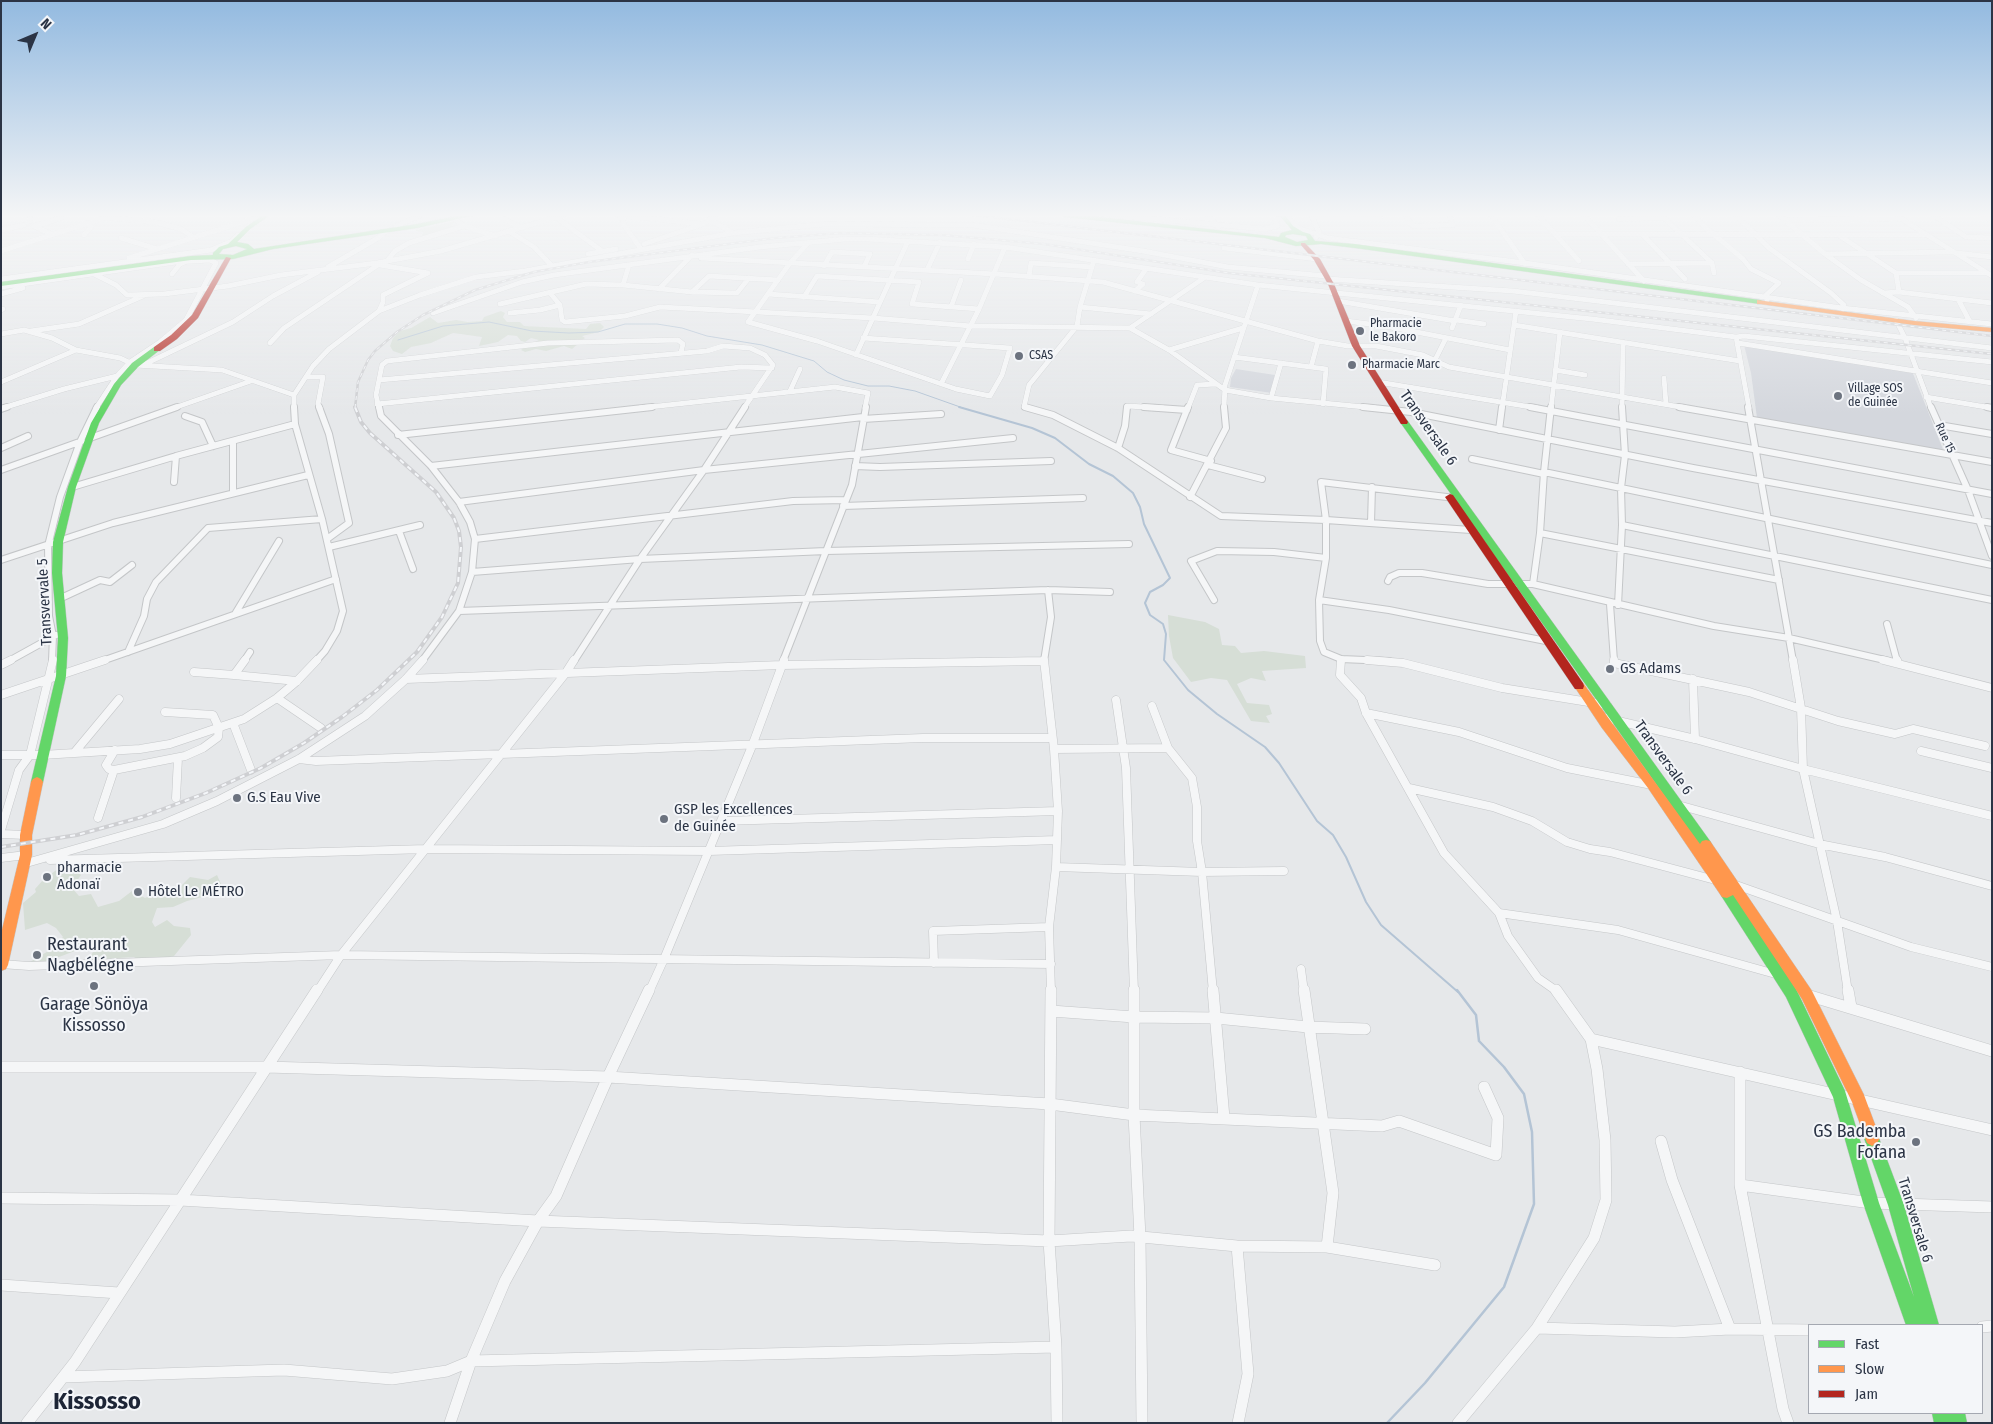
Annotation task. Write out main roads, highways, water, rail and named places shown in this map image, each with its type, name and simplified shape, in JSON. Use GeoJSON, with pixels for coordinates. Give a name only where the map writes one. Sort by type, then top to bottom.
{"type":"FeatureCollection","features":[{"type":"Feature","properties":{"kind":"main road"},"geometry":{"type":"LineString","coordinates":[[1,283],[22,281]]}},
{"type":"Feature","properties":{"kind":"main road","name":"Transvervale 5"},"geometry":{"type":"LineString","coordinates":[[1,964],[24,860],[26,835],[42,755],[61,676],[58,634],[59,600],[53,544],[86,440],[106,403],[118,384],[136,364],[174,337],[195,316],[210,281]]}},
{"type":"Feature","properties":{"kind":"main road","name":"Transversale 6"},"geometry":{"type":"LineString","coordinates":[[1327,281],[1346,320],[1352,346],[1378,382],[1393,410]]}},
{"type":"Feature","properties":{"kind":"main road"},"geometry":{"type":"LineString","coordinates":[[1614,281],[1896,320],[1992,326]]}},
{"type":"Feature","properties":{"kind":"main road"},"geometry":{"type":"LineString","coordinates":[[1647,281],[1843,309],[1992,326]]}},
{"type":"Feature","properties":{"kind":"main road","name":"Transversale 6"},"geometry":{"type":"LineString","coordinates":[[1334,295],[1352,346],[1393,410],[1455,498],[1527,584],[1617,720],[1733,884],[1807,995],[1859,1100],[1896,1205],[1930,1324]]}},
{"type":"Feature","properties":{"kind":"main road","name":"Transversale 6"},"geometry":{"type":"LineString","coordinates":[[1455,498],[1471,530],[1591,703],[1652,785],[1720,882],[1792,993],[1840,1096],[1871,1203],[1915,1324]]}},
{"type":"Feature","properties":{"kind":"waterway"},"geometry":{"type":"LineString","coordinates":[[398,340],[443,326],[489,322],[532,331],[569,333],[598,332],[625,324],[657,324],[682,328],[707,336],[762,345],[814,361],[827,372],[844,380],[868,386],[889,386],[915,391],[963,408]]}},
{"type":"Feature","properties":{"kind":"waterway"},"geometry":{"type":"LineString","coordinates":[[959,407],[1032,428],[1055,438],[1089,464],[1113,476],[1133,493],[1140,507],[1144,524],[1170,578],[1163,585],[1150,592],[1145,603],[1150,615],[1163,624],[1166,634],[1164,660],[1188,690],[1217,714],[1265,747],[1279,763],[1317,821],[1333,835],[1346,857],[1366,902],[1381,925],[1458,992]]}},
{"type":"Feature","properties":{"kind":"waterway"},"geometry":{"type":"LineString","coordinates":[[1387,1423],[1425,1383],[1504,1287],[1534,1204],[1532,1132],[1524,1094],[1504,1067],[1479,1041],[1476,1015],[1457,990]]}},
{"type":"Feature","properties":{"kind":"railway"},"geometry":{"type":"LineString","coordinates":[[355,407],[358,382],[368,360],[375,351],[397,332],[423,315],[475,290],[503,281]]}},
{"type":"Feature","properties":{"kind":"railway"},"geometry":{"type":"LineString","coordinates":[[1309,281],[1992,354]]}},
{"type":"Feature","properties":{"kind":"railway"},"geometry":{"type":"LineString","coordinates":[[1533,281],[1992,336]]}},
{"type":"Feature","properties":{"kind":"railway"},"geometry":{"type":"LineString","coordinates":[[1,847],[77,835],[142,817],[206,793],[261,768],[304,743],[342,717],[377,690],[417,652],[442,617],[458,583],[461,547],[459,531],[454,518],[436,492],[370,433],[361,422],[355,407]]}},
{"type":"Feature","properties":{"kind":"place","name":"Pharmacie le Bakoro"},"geometry":{"type":"Point","coordinates":[1360,331]}},
{"type":"Feature","properties":{"kind":"place","name":"CSAS"},"geometry":{"type":"Point","coordinates":[1019,356]}},
{"type":"Feature","properties":{"kind":"place","name":"Pharmacie Marc"},"geometry":{"type":"Point","coordinates":[1352,365]}},
{"type":"Feature","properties":{"kind":"place","name":"Village SOS de Guinée"},"geometry":{"type":"Point","coordinates":[1838,396]}},
{"type":"Feature","properties":{"kind":"place","name":"GS Adams"},"geometry":{"type":"Point","coordinates":[1610,669]}},
{"type":"Feature","properties":{"kind":"place","name":"G.S Eau Vive"},"geometry":{"type":"Point","coordinates":[237,798]}},
{"type":"Feature","properties":{"kind":"place","name":"GSP les Excellences de Guinée"},"geometry":{"type":"Point","coordinates":[664,819]}},
{"type":"Feature","properties":{"kind":"place","name":"pharmacie Adonaï"},"geometry":{"type":"Point","coordinates":[47,877]}},
{"type":"Feature","properties":{"kind":"place","name":"Hôtel Le MÉTRO"},"geometry":{"type":"Point","coordinates":[138,892]}},
{"type":"Feature","properties":{"kind":"place","name":"Restaurant Nagbélégne"},"geometry":{"type":"Point","coordinates":[37,955]}},
{"type":"Feature","properties":{"kind":"place","name":"Garage Sönöya Kissosso"},"geometry":{"type":"Point","coordinates":[94,986]}},
{"type":"Feature","properties":{"kind":"place","name":"GS Bademba Fofana"},"geometry":{"type":"Point","coordinates":[1916,1142]}},
{"type":"Feature","properties":{"kind":"district","name":"Kissosso"},"geometry":{"type":"Point","coordinates":[97,1402]}}]}
